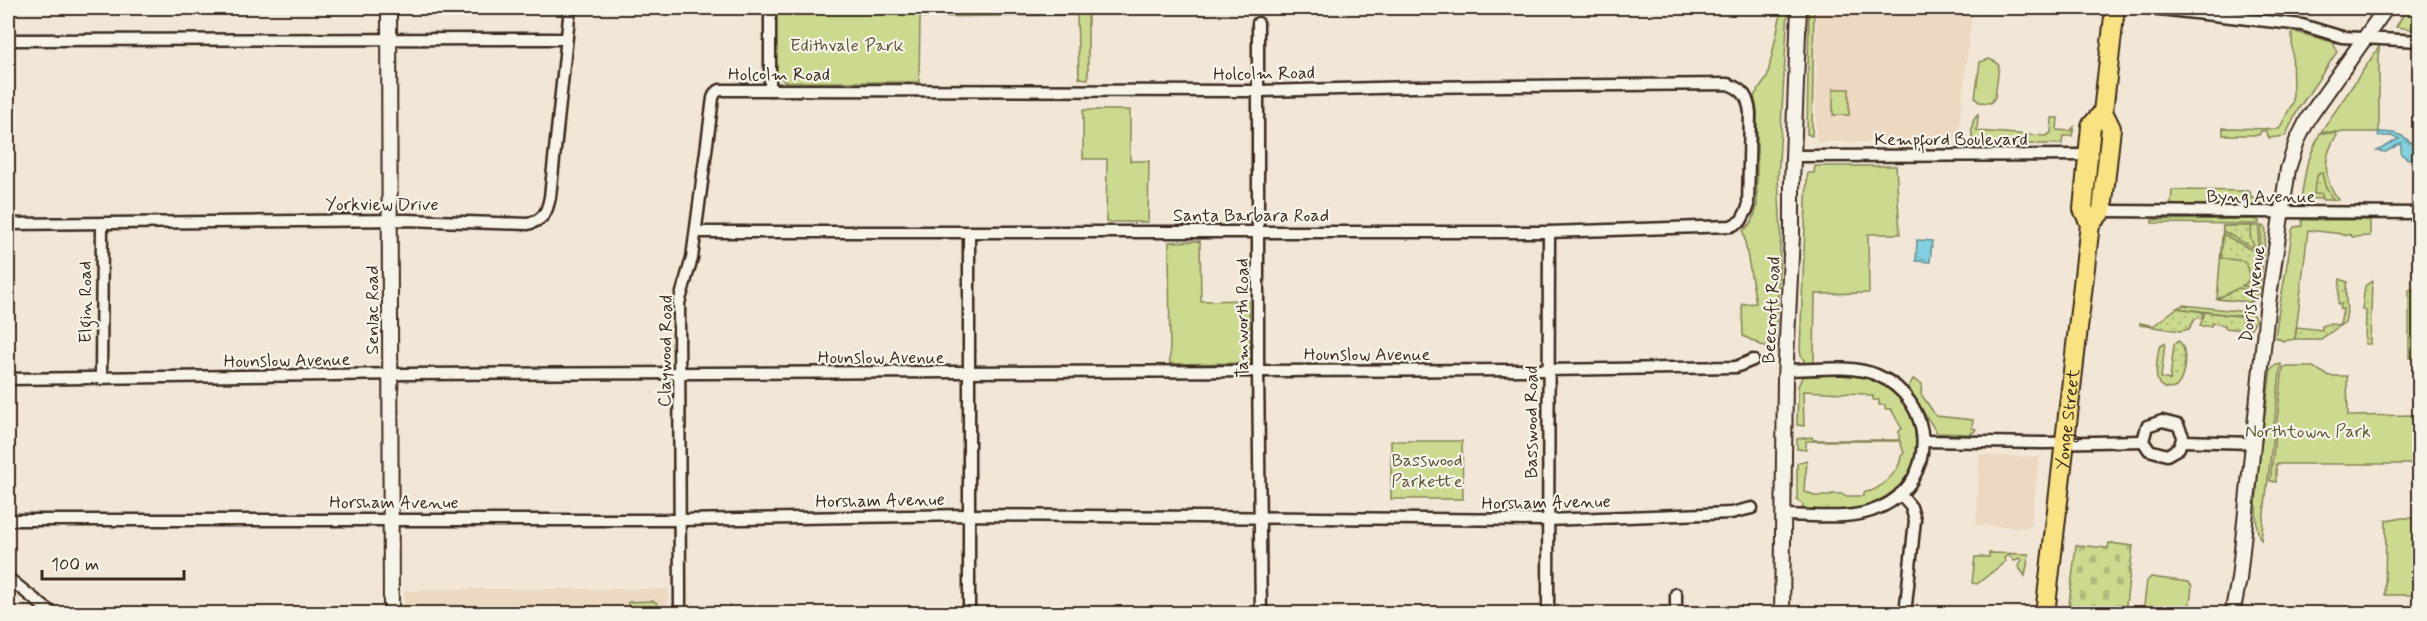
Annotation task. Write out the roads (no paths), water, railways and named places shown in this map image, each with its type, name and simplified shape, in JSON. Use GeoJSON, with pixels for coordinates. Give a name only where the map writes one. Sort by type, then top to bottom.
{"type":"FeatureCollection","features":[{"type":"Feature","properties":{"kind":"main road","name":"Yonge Street"},"geometry":{"type":"LineString","coordinates":[[2045,614],[2096,217],[2108,155],[2111,128],[2103,112],[2115,8]]}},
{"type":"Feature","properties":{"kind":"main road","name":"Yonge Street"},"geometry":{"type":"LineString","coordinates":[[2096,217],[2083,209],[2091,126],[2103,112]]}},
{"type":"Feature","properties":{"kind":"street","name":"Senlac Road"},"geometry":{"type":"LineString","coordinates":[[389,8],[391,614]]}},
{"type":"Feature","properties":{"kind":"street","name":"Yorkview Drive"},"geometry":{"type":"LineString","coordinates":[[8,224],[102,225],[390,220],[528,224],[544,217],[550,197],[570,8]]}},
{"type":"Feature","properties":{"kind":"street"},"geometry":{"type":"LineString","coordinates":[[770,8],[770,90]]}},
{"type":"Feature","properties":{"kind":"street","name":"Beecroft Road"},"geometry":{"type":"LineString","coordinates":[[1782,614],[1786,370],[1799,8]]}},
{"type":"Feature","properties":{"kind":"street"},"geometry":{"type":"LineString","coordinates":[[2150,8],[2302,25],[2342,37],[2420,41]]}},
{"type":"Feature","properties":{"kind":"street","name":"Doris Avenue"},"geometry":{"type":"LineString","coordinates":[[2232,614],[2239,579],[2252,443],[2288,169],[2300,134],[2316,106],[2386,8]]}},
{"type":"Feature","properties":{"kind":"street","name":"Tamworth Road"},"geometry":{"type":"LineString","coordinates":[[1258,23],[1261,614]]}},
{"type":"Feature","properties":{"kind":"street"},"geometry":{"type":"LineString","coordinates":[[8,40],[566,39]]}},
{"type":"Feature","properties":{"kind":"street","name":"Holcolm Road"},"geometry":{"type":"LineString","coordinates":[[715,93],[720,90],[1260,91],[1728,84],[1740,88],[1748,99],[1749,160]]}},
{"type":"Feature","properties":{"kind":"street","name":"Claywood Road"},"geometry":{"type":"LineString","coordinates":[[680,614],[679,303],[692,258],[715,93]]}},
{"type":"Feature","properties":{"kind":"street","name":"Kempford Boulevard"},"geometry":{"type":"LineString","coordinates":[[1794,156],[2108,155]]}},
{"type":"Feature","properties":{"kind":"street","name":"Santa Barbara Road"},"geometry":{"type":"LineString","coordinates":[[696,232],[1549,231],[1731,226],[1741,221],[1748,208],[1749,160]]}},
{"type":"Feature","properties":{"kind":"street","name":"Byng Avenue"},"geometry":{"type":"LineString","coordinates":[[2096,217],[2420,213]]}},
{"type":"Feature","properties":{"kind":"street","name":"Elgin Road"},"geometry":{"type":"LineString","coordinates":[[101,378],[102,225]]}},
{"type":"Feature","properties":{"kind":"street","name":"Basswood Road"},"geometry":{"type":"LineString","coordinates":[[1548,614],[1549,231]]}},
{"type":"Feature","properties":{"kind":"street"},"geometry":{"type":"LineString","coordinates":[[969,233],[969,614]]}},
{"type":"Feature","properties":{"kind":"street","name":"Hounslow Avenue"},"geometry":{"type":"LineString","coordinates":[[8,379],[389,374],[968,374],[1547,370],[1736,367],[1753,360]]}},
{"type":"Feature","properties":{"kind":"street"},"geometry":{"type":"LineString","coordinates":[[1784,515],[1864,513],[1886,505],[1900,494],[1919,465],[1924,441],[1921,423],[1913,406],[1901,391],[1883,378],[1869,372],[1853,370],[1786,370]]}},
{"type":"Feature","properties":{"kind":"street"},"geometry":{"type":"LineString","coordinates":[[2164,420],[2178,425],[2183,441],[2176,451],[2163,455],[2149,450],[2143,441],[2146,426],[2164,420]]}},
{"type":"Feature","properties":{"kind":"street"},"geometry":{"type":"LineString","coordinates":[[1924,441],[2143,441]]}},
{"type":"Feature","properties":{"kind":"street"},"geometry":{"type":"LineString","coordinates":[[2183,441],[2252,443]]}},
{"type":"Feature","properties":{"kind":"street"},"geometry":{"type":"LineString","coordinates":[[1900,494],[1911,507],[1915,520],[1905,614]]}},
{"type":"Feature","properties":{"kind":"street","name":"Horsham Avenue"},"geometry":{"type":"LineString","coordinates":[[8,520],[390,518],[680,520],[968,515],[1547,520],[1731,513],[1752,508]]}},
{"type":"Feature","properties":{"kind":"street"},"geometry":{"type":"LineString","coordinates":[[8,578],[53,614]]}},
{"type":"Feature","properties":{"kind":"street"},"geometry":{"type":"LineString","coordinates":[[1676,594],[1676,614]]}},
{"type":"Feature","properties":{"kind":"water"},"geometry":{"type":"Polygon","coordinates":[[[2379,132],[2403,136],[2414,146],[2413,158],[2408,159],[2401,154],[2401,143],[2386,152],[2377,151],[2399,139],[2391,136],[2378,136],[2379,132]]]}},
{"type":"Feature","properties":{"kind":"water"},"geometry":{"type":"Polygon","coordinates":[[[1917,240],[1932,241],[1930,262],[1916,261],[1917,240]]]}},
{"type":"Feature","properties":{"kind":"park label","name":"Edithvale Park"},"geometry":{"type":"Point","coordinates":[847,45]}},
{"type":"Feature","properties":{"kind":"park label","name":"Northtown Park"},"geometry":{"type":"Point","coordinates":[2308,431]}},
{"type":"Feature","properties":{"kind":"park label","name":"Basswood Parkette"},"geometry":{"type":"Point","coordinates":[1427,470]}}]}
